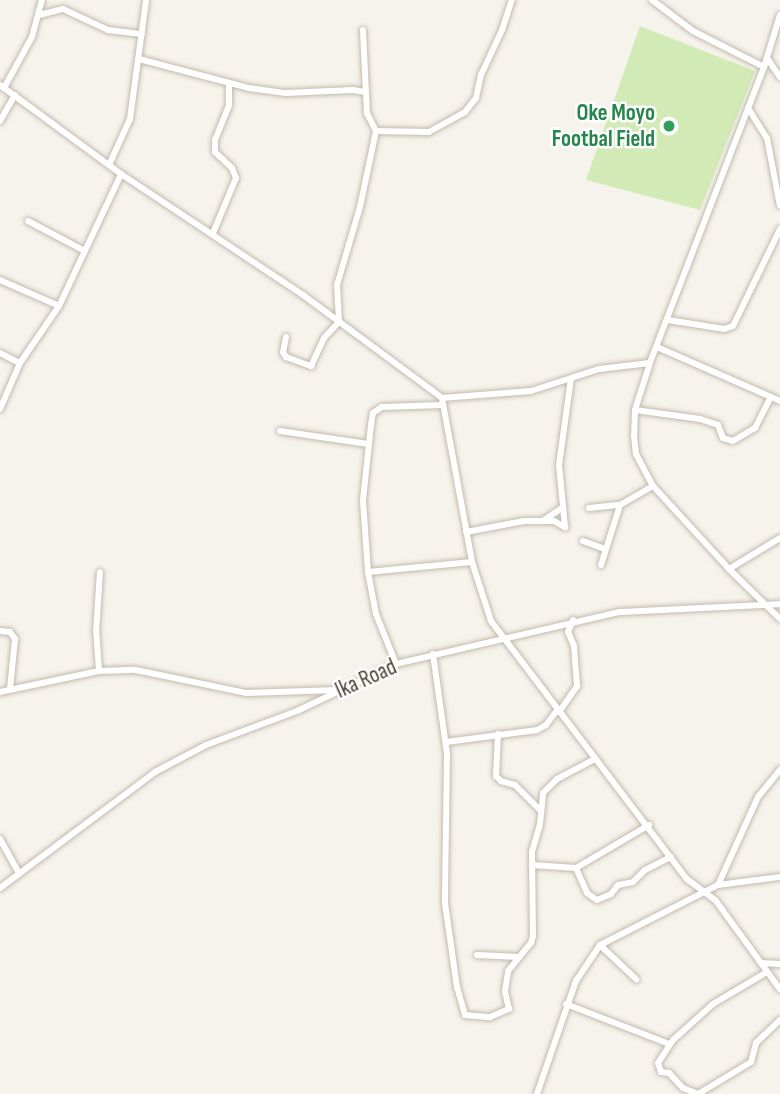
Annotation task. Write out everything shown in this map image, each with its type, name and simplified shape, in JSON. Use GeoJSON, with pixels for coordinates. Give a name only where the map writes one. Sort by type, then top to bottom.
{"type":"FeatureCollection","features":[{"type":"Feature","properties":{"kind":"street"},"geometry":{"type":"LineString","coordinates":[[42,0],[32,37],[2,87],[121,174],[213,233],[339,322],[442,402],[472,562],[491,621],[687,878],[716,901],[780,989]]}},
{"type":"Feature","properties":{"kind":"street"},"geometry":{"type":"LineString","coordinates":[[109,165],[130,119],[146,2],[138,0]]}},
{"type":"Feature","properties":{"kind":"street"},"geometry":{"type":"LineString","coordinates":[[376,131],[429,132],[466,112],[476,98],[481,75],[502,30],[512,0]]}},
{"type":"Feature","properties":{"kind":"street"},"geometry":{"type":"LineString","coordinates":[[652,0],[693,31],[764,67]]}},
{"type":"Feature","properties":{"kind":"street"},"geometry":{"type":"LineString","coordinates":[[662,0],[662,9]]}},
{"type":"Feature","properties":{"kind":"street"},"geometry":{"type":"LineString","coordinates":[[39,15],[63,9],[108,30],[142,34]]}},
{"type":"Feature","properties":{"kind":"street"},"geometry":{"type":"LineString","coordinates":[[780,15],[764,67],[650,363],[635,411],[636,454],[653,486],[729,569],[780,619]]}},
{"type":"Feature","properties":{"kind":"street"},"geometry":{"type":"LineString","coordinates":[[286,337],[283,352],[286,357],[311,366],[324,338],[339,322],[337,285],[360,206],[376,131],[367,113],[363,30]]}},
{"type":"Feature","properties":{"kind":"street"},"geometry":{"type":"LineString","coordinates":[[767,58],[780,77]]}},
{"type":"Feature","properties":{"kind":"street"},"geometry":{"type":"LineString","coordinates":[[139,59],[229,83],[286,93],[353,90],[365,92]]}},
{"type":"Feature","properties":{"kind":"street"},"geometry":{"type":"LineString","coordinates":[[213,233],[236,178],[232,168],[215,152],[215,141],[229,105],[229,83]]}},
{"type":"Feature","properties":{"kind":"street"},"geometry":{"type":"LineString","coordinates":[[0,121],[15,95]]}},
{"type":"Feature","properties":{"kind":"street"},"geometry":{"type":"LineString","coordinates":[[748,108],[767,138],[780,206]]}},
{"type":"Feature","properties":{"kind":"street"},"geometry":{"type":"LineString","coordinates":[[0,409],[20,363],[59,306],[121,174]]}},
{"type":"Feature","properties":{"kind":"street"},"geometry":{"type":"LineString","coordinates":[[27,220],[85,251]]}},
{"type":"Feature","properties":{"kind":"street"},"geometry":{"type":"LineString","coordinates":[[668,320],[724,329],[733,326],[780,229]]}},
{"type":"Feature","properties":{"kind":"street"},"geometry":{"type":"LineString","coordinates":[[0,280],[59,306]]}},
{"type":"Feature","properties":{"kind":"street"},"geometry":{"type":"LineString","coordinates":[[657,348],[770,399],[780,401]]}},
{"type":"Feature","properties":{"kind":"street"},"geometry":{"type":"LineString","coordinates":[[0,353],[20,363]]}},
{"type":"Feature","properties":{"kind":"street"},"geometry":{"type":"LineString","coordinates":[[396,664],[376,614],[368,572],[363,500],[373,413],[377,410],[531,391],[607,367],[650,363]]}},
{"type":"Feature","properties":{"kind":"street"},"geometry":{"type":"LineString","coordinates":[[466,532],[542,521],[559,522],[565,527],[559,465],[571,379]]}},
{"type":"Feature","properties":{"kind":"street"},"geometry":{"type":"LineString","coordinates":[[635,411],[700,419],[718,425],[723,438],[733,440],[755,428],[770,399]]}},
{"type":"Feature","properties":{"kind":"street"},"geometry":{"type":"LineString","coordinates":[[280,431],[368,444]]}},
{"type":"Feature","properties":{"kind":"street"},"geometry":{"type":"LineString","coordinates":[[589,508],[620,505],[653,486]]}},
{"type":"Feature","properties":{"kind":"street"},"geometry":{"type":"LineString","coordinates":[[601,565],[620,505]]}},
{"type":"Feature","properties":{"kind":"street"},"geometry":{"type":"LineString","coordinates":[[542,521],[563,507]]}},
{"type":"Feature","properties":{"kind":"street"},"geometry":{"type":"LineString","coordinates":[[729,569],[780,538]]}},
{"type":"Feature","properties":{"kind":"street"},"geometry":{"type":"LineString","coordinates":[[583,541],[605,549]]}},
{"type":"Feature","properties":{"kind":"street"},"geometry":{"type":"LineString","coordinates":[[368,572],[472,562]]}},
{"type":"Feature","properties":{"kind":"street"},"geometry":{"type":"LineString","coordinates":[[99,671],[96,632],[100,572]]}},
{"type":"Feature","properties":{"kind":"street","name":"Ika Road"},"geometry":{"type":"LineString","coordinates":[[0,888],[155,772],[206,745],[291,714],[396,664],[573,620],[632,610],[780,604]]}},
{"type":"Feature","properties":{"kind":"street"},"geometry":{"type":"LineString","coordinates":[[446,742],[541,728],[577,686],[574,646],[569,632],[573,620]]}},
{"type":"Feature","properties":{"kind":"street"},"geometry":{"type":"LineString","coordinates":[[0,631],[10,632],[15,639],[10,689]]}},
{"type":"Feature","properties":{"kind":"street"},"geometry":{"type":"LineString","coordinates":[[433,654],[446,742],[443,885],[457,987],[466,1015],[490,1017],[509,1009],[505,980],[533,936],[532,865],[543,793],[566,773],[595,760]]}},
{"type":"Feature","properties":{"kind":"street"},"geometry":{"type":"LineString","coordinates":[[0,692],[99,671],[154,673],[246,693],[340,690]]}},
{"type":"Feature","properties":{"kind":"street"},"geometry":{"type":"LineString","coordinates":[[498,734],[496,776],[500,781],[515,785],[541,811]]}},
{"type":"Feature","properties":{"kind":"street"},"geometry":{"type":"LineString","coordinates":[[718,885],[758,797],[780,770]]}},
{"type":"Feature","properties":{"kind":"street"},"geometry":{"type":"LineString","coordinates":[[532,865],[576,868],[649,825]]}},
{"type":"Feature","properties":{"kind":"street"},"geometry":{"type":"LineString","coordinates":[[0,839],[18,872]]}},
{"type":"Feature","properties":{"kind":"street"},"geometry":{"type":"LineString","coordinates":[[576,868],[587,892],[597,900],[611,894],[618,885],[634,882],[645,870],[671,857]]}},
{"type":"Feature","properties":{"kind":"street"},"geometry":{"type":"LineString","coordinates":[[537,1094],[566,1004],[576,981],[600,945],[718,885],[780,877]]}},
{"type":"Feature","properties":{"kind":"street"},"geometry":{"type":"LineString","coordinates":[[600,945],[636,978]]}},
{"type":"Feature","properties":{"kind":"street"},"geometry":{"type":"LineString","coordinates":[[477,955],[519,957]]}},
{"type":"Feature","properties":{"kind":"street"},"geometry":{"type":"LineString","coordinates":[[761,964],[780,964],[772,979]]}},
{"type":"Feature","properties":{"kind":"street"},"geometry":{"type":"LineString","coordinates":[[767,972],[713,1004],[669,1044],[658,1067],[683,1088],[698,1094],[712,1091],[751,1062],[756,1043],[780,1020]]}},
{"type":"Feature","properties":{"kind":"street"},"geometry":{"type":"LineString","coordinates":[[566,1004],[669,1044]]}},
{"type":"Feature","properties":{"kind":"green space","name":"Oke Moyo Footbal Field"},"geometry":{"type":"Polygon","coordinates":[[[640,26],[755,71],[700,210],[586,180],[640,26]]]}},
{"type":"Feature","properties":{"kind":"place","name":"Oke Moyo Footbal Field"},"geometry":{"type":"Point","coordinates":[669,126]}}]}
